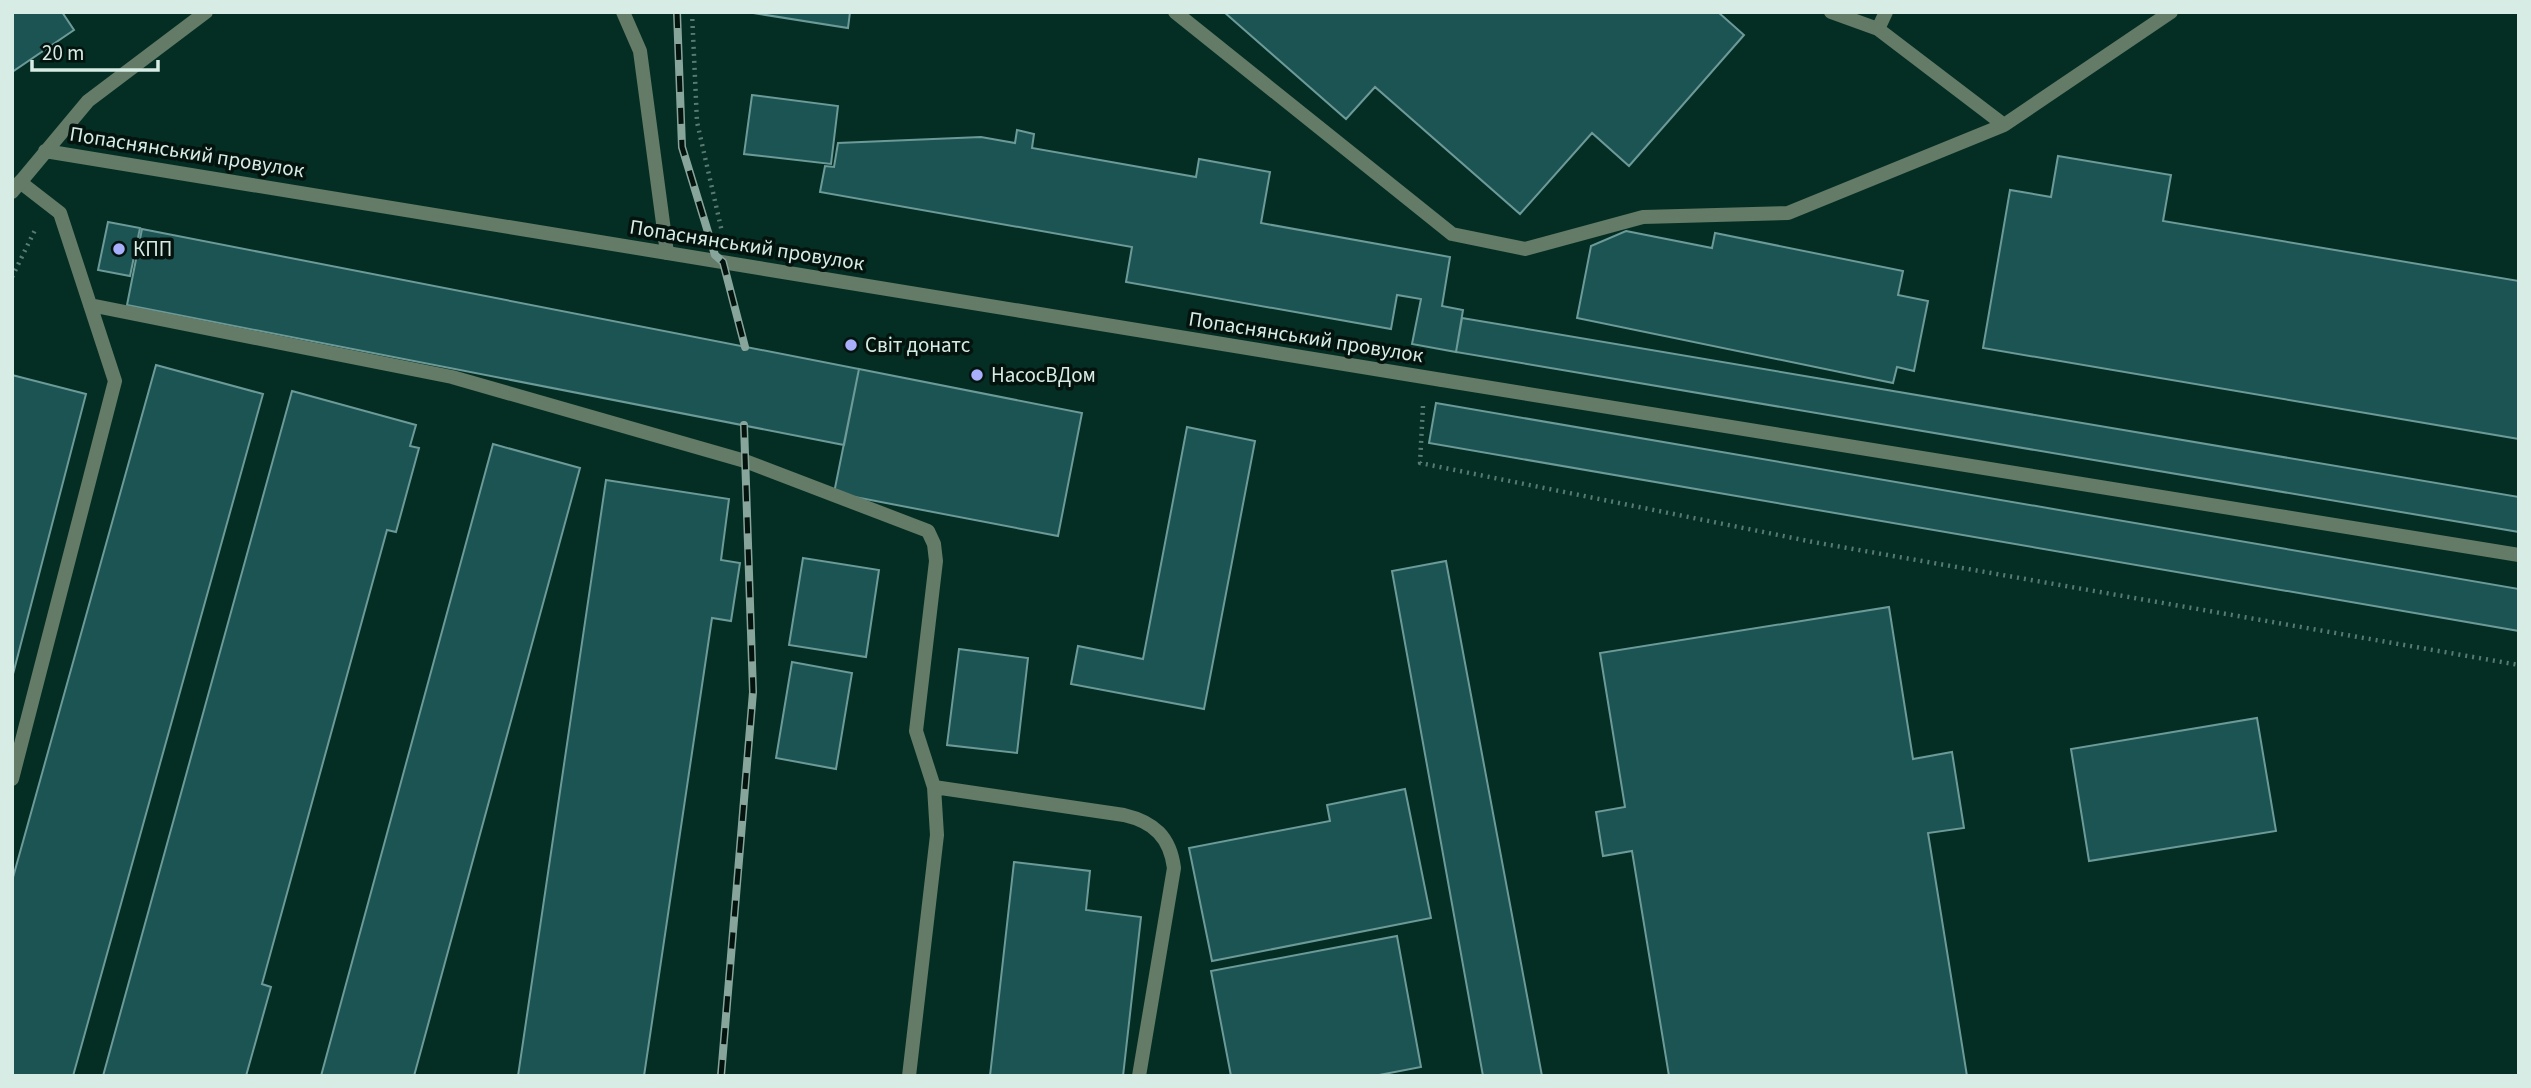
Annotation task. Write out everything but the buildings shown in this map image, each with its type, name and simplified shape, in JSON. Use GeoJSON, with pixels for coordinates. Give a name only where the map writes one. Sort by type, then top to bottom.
{"type":"FeatureCollection","features":[{"type":"Feature","properties":{"kind":"street"},"geometry":{"type":"LineString","coordinates":[[12,779],[115,381],[60,213],[16,187],[88,101],[206,12]]}},
{"type":"Feature","properties":{"kind":"street"},"geometry":{"type":"LineString","coordinates":[[623,12],[640,51],[667,253]]}},
{"type":"Feature","properties":{"kind":"street"},"geometry":{"type":"LineString","coordinates":[[1175,12],[1452,234],[1525,249],[1643,217],[1788,213],[2004,125],[2171,12]]}},
{"type":"Feature","properties":{"kind":"street"},"geometry":{"type":"LineString","coordinates":[[1831,12],[1878,29],[2004,125]]}},
{"type":"Feature","properties":{"kind":"street"},"geometry":{"type":"LineString","coordinates":[[1878,29],[1886,12]]}},
{"type":"Feature","properties":{"kind":"street","name":"Попаснянський провулок"},"geometry":{"type":"LineString","coordinates":[[45,151],[2519,555]]}},
{"type":"Feature","properties":{"kind":"street"},"geometry":{"type":"LineString","coordinates":[[90,305],[452,377],[745,461],[928,531],[934,544],[936,561],[916,732],[934,787],[937,835],[909,1076]]}},
{"type":"Feature","properties":{"kind":"street"},"geometry":{"type":"LineString","coordinates":[[934,787],[1124,815],[1150,822],[1162,834],[1172,851],[1174,868],[1139,1076]]}},
{"type":"Feature","properties":{"kind":"path"},"geometry":{"type":"LineString","coordinates":[[692,12],[697,122],[718,222],[736,264]]}},
{"type":"Feature","properties":{"kind":"path"},"geometry":{"type":"LineString","coordinates":[[12,276],[49,205]]}},
{"type":"Feature","properties":{"kind":"path"},"geometry":{"type":"LineString","coordinates":[[1424,377],[1420,463],[1813,542],[2519,665]]}},
{"type":"Feature","properties":{"kind":"railway"},"geometry":{"type":"LineString","coordinates":[[677,12],[682,147],[715,255],[723,262],[745,347]]}},
{"type":"Feature","properties":{"kind":"railway"},"geometry":{"type":"LineString","coordinates":[[721,1076],[753,692],[744,425]]}},
{"type":"Feature","properties":{"kind":"place","name":"КПП"},"geometry":{"type":"Point","coordinates":[119,249]}},
{"type":"Feature","properties":{"kind":"place","name":"Світ донатс"},"geometry":{"type":"Point","coordinates":[851,345]}},
{"type":"Feature","properties":{"kind":"place","name":"НасосВДом"},"geometry":{"type":"Point","coordinates":[977,375]}}]}
